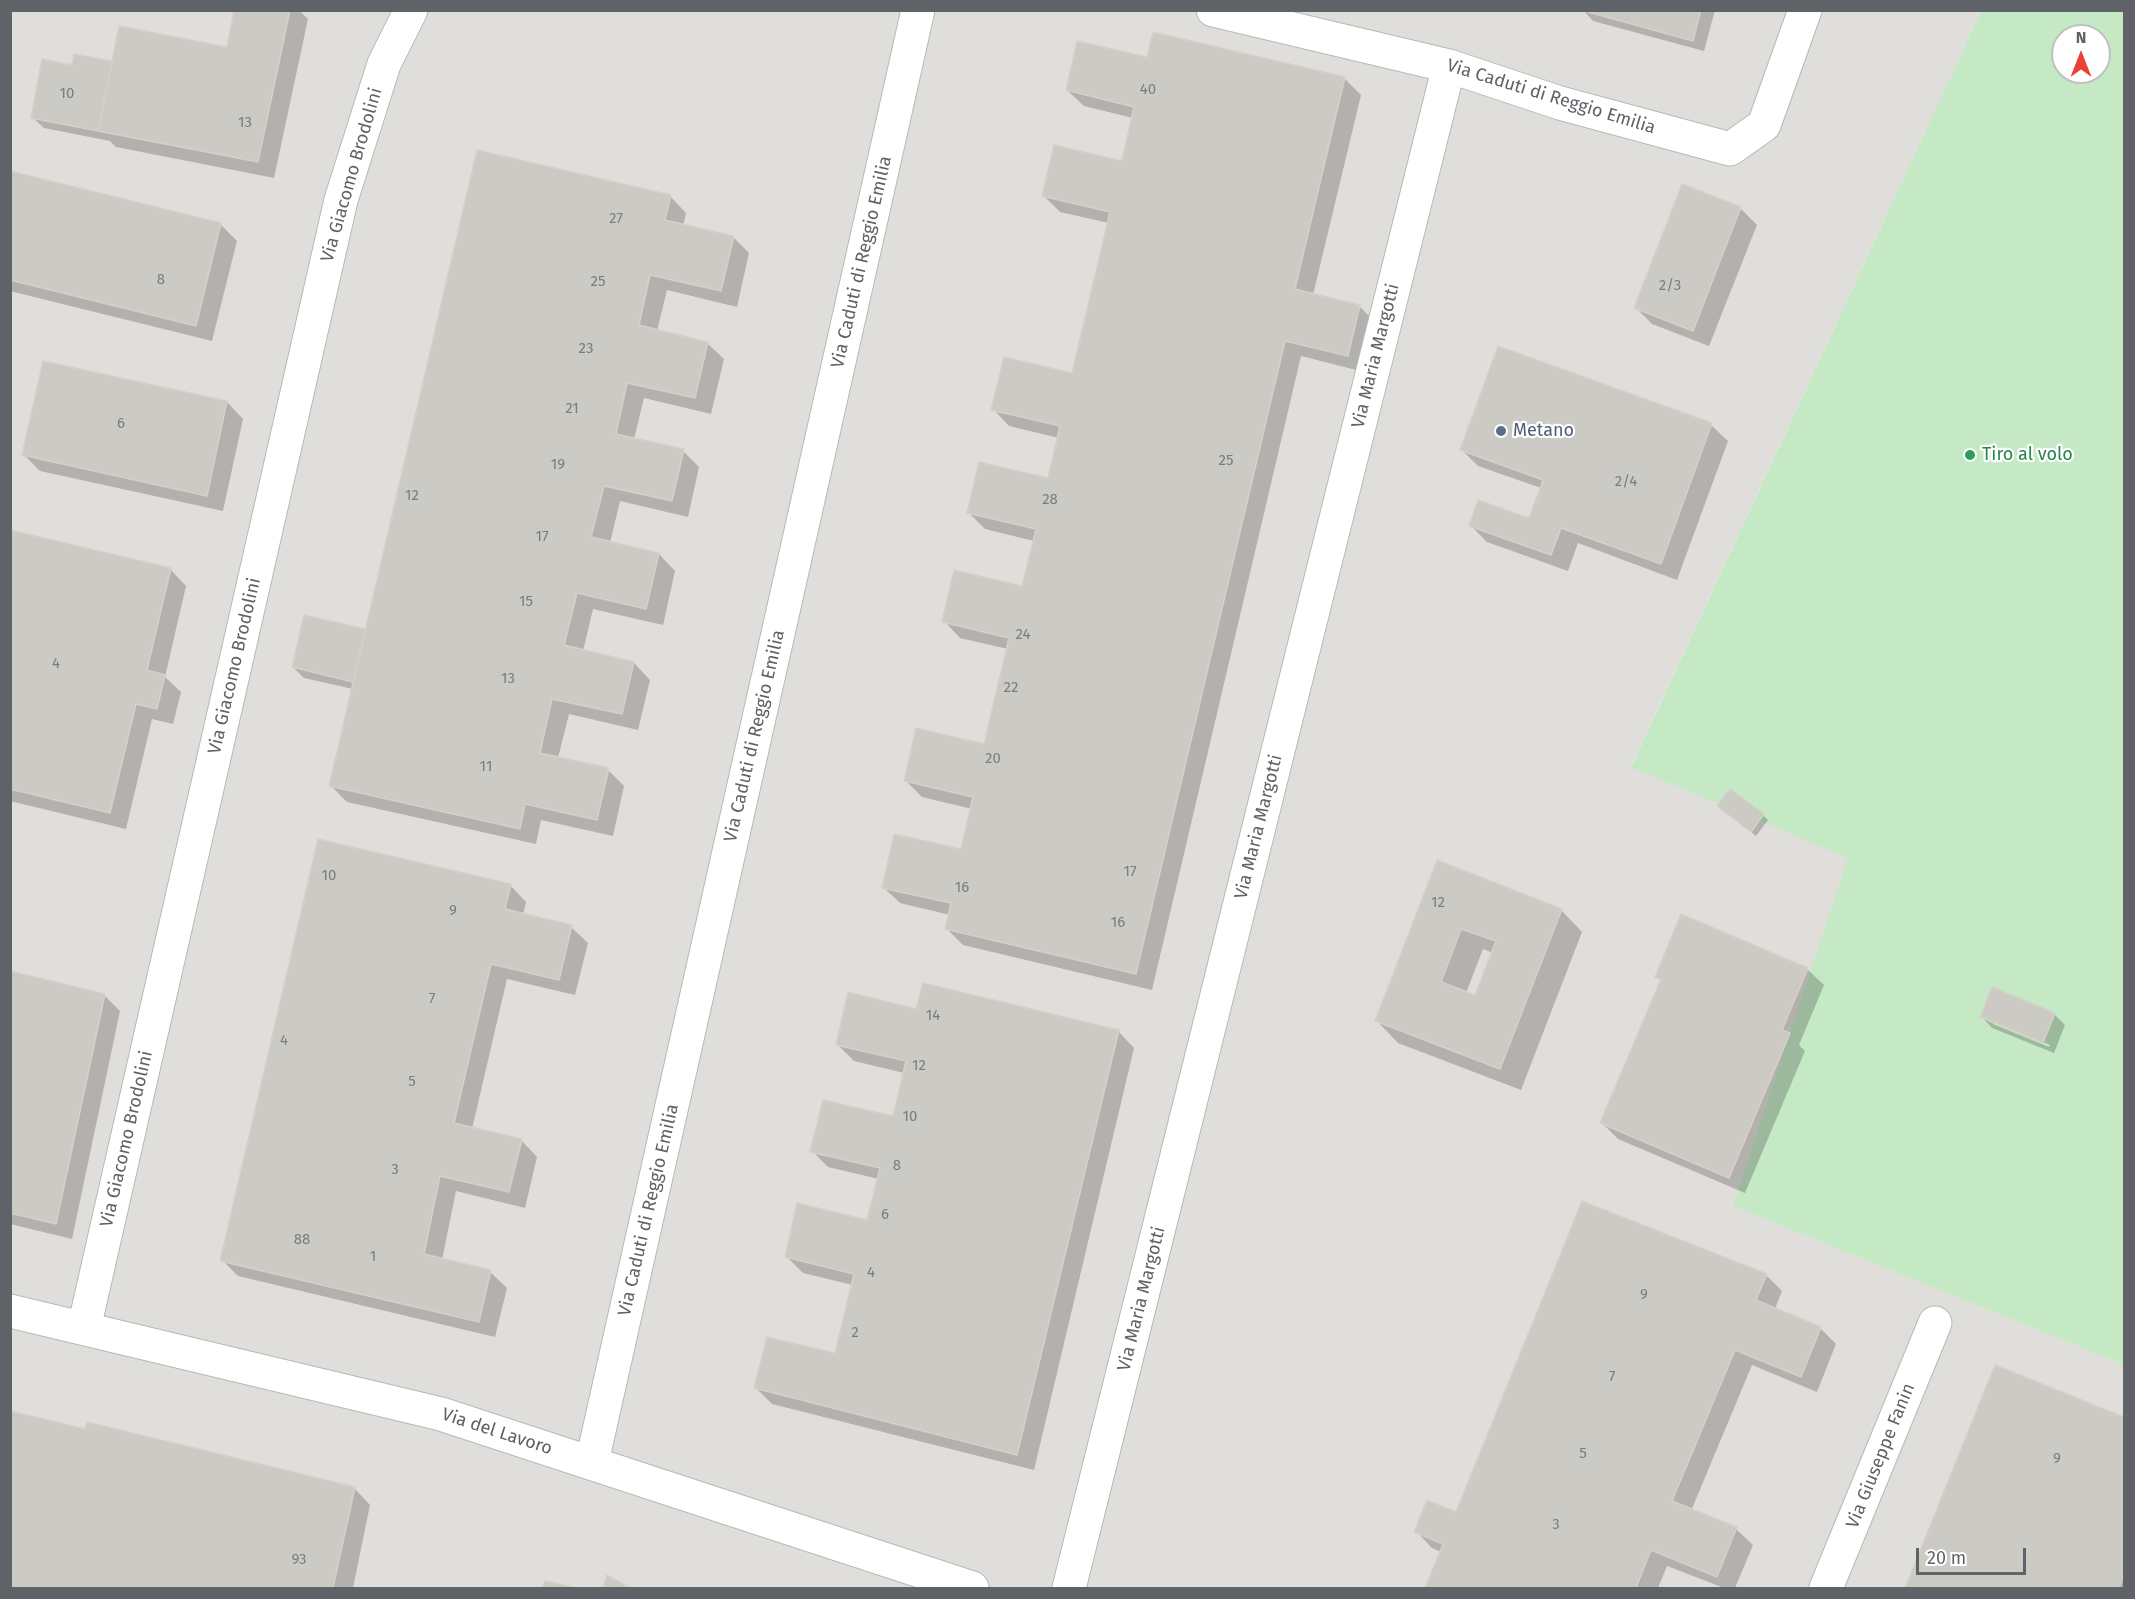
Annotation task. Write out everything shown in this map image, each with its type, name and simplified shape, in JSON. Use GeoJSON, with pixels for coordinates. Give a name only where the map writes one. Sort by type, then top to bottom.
{"type":"FeatureCollection","features":[{"type":"Feature","properties":{"kind":"street","name":"Via Giacomo Brodolini"},"geometry":{"type":"LineString","coordinates":[[84,1328],[341,201],[384,64],[411,10]]}},
{"type":"Feature","properties":{"kind":"street","name":"Via Caduti di Reggio Emilia"},"geometry":{"type":"LineString","coordinates":[[592,1462],[918,10]]}},
{"type":"Feature","properties":{"kind":"street","name":"Via Caduti di Reggio Emilia"},"geometry":{"type":"LineString","coordinates":[[1213,10],[1449,66],[1560,103],[1730,149],[1764,125],[1805,10]]}},
{"type":"Feature","properties":{"kind":"street","name":"Via Maria Margotti"},"geometry":{"type":"LineString","coordinates":[[1070,1588],[1449,66]]}},
{"type":"Feature","properties":{"kind":"street","name":"Via del Lavoro"},"geometry":{"type":"LineString","coordinates":[[10,1311],[441,1414],[972,1588]]}},
{"type":"Feature","properties":{"kind":"street","name":"Via Giuseppe Fanin"},"geometry":{"type":"LineString","coordinates":[[1826,1588],[1935,1323]]}},
{"type":"Feature","properties":{"kind":"shaded area"},"geometry":{"type":"Polygon","coordinates":[[[11,11],[1981,11],[1631,766],[1849,858],[1733,1206],[2124,1365],[2124,1588],[11,1588],[11,11]]]}},
{"type":"Feature","properties":{"kind":"green space"},"geometry":{"type":"Polygon","coordinates":[[[1981,11],[2124,11],[2124,1365],[1733,1206],[1848,858],[1631,767],[1981,11]]]}},
{"type":"Feature","properties":{"kind":"building"},"geometry":{"type":"Polygon","coordinates":[[[234,10],[290,10],[258,162],[98,131],[119,26],[227,47],[234,10]]]}},
{"type":"Feature","properties":{"kind":"building"},"geometry":{"type":"Polygon","coordinates":[[[1581,10],[1701,10],[1693,41],[1581,10]]]}},
{"type":"Feature","properties":{"kind":"building"},"geometry":{"type":"Polygon","coordinates":[[[1153,32],[1345,77],[1295,289],[1360,305],[1348,356],[1285,341],[1136,974],[945,929],[951,903],[882,888],[894,834],[961,849],[973,797],[904,781],[916,728],[984,744],[1009,638],[942,622],[954,570],[1022,586],[1036,529],[967,513],[979,462],[1048,478],[1060,426],[991,410],[1004,357],[1072,373],[1110,212],[1042,196],[1054,145],[1122,161],[1134,107],[1066,90],[1077,41],[1147,57],[1153,32]]]}},
{"type":"Feature","properties":{"kind":"building"},"geometry":{"type":"Polygon","coordinates":[[[74,54],[112,61],[98,131],[31,118],[42,59],[72,65],[74,54]]]}},
{"type":"Feature","properties":{"kind":"building"},"geometry":{"type":"Polygon","coordinates":[[[477,150],[671,195],[665,220],[734,236],[721,291],[650,275],[639,325],[708,342],[695,398],[627,383],[616,434],[684,449],[672,501],[604,486],[591,537],[659,553],[646,609],[577,593],[564,645],[634,662],[622,714],[552,699],[540,753],[609,768],[597,820],[525,804],[520,829],[329,786],[477,150]]]}},
{"type":"Feature","properties":{"kind":"building"},"geometry":{"type":"Polygon","coordinates":[[[10,171],[221,223],[196,326],[10,280],[10,171]]]}},
{"type":"Feature","properties":{"kind":"building"},"geometry":{"type":"Polygon","coordinates":[[[1682,184],[1741,207],[1693,331],[1634,308],[1682,184]]]}},
{"type":"Feature","properties":{"kind":"building"},"geometry":{"type":"Polygon","coordinates":[[[1498,346],[1712,423],[1661,564],[1561,528],[1551,555],[1469,526],[1478,500],[1529,518],[1543,480],[1460,450],[1498,346]]]}},
{"type":"Feature","properties":{"kind":"building"},"geometry":{"type":"Polygon","coordinates":[[[43,361],[227,401],[207,496],[22,455],[43,361]]]}},
{"type":"Feature","properties":{"kind":"building"},"geometry":{"type":"Polygon","coordinates":[[[10,530],[171,568],[147,670],[165,675],[157,709],[136,704],[110,813],[10,789],[10,530]]]}},
{"type":"Feature","properties":{"kind":"building"},"geometry":{"type":"Polygon","coordinates":[[[304,615],[366,629],[353,682],[292,667],[304,615]]]}},
{"type":"Feature","properties":{"kind":"building"},"geometry":{"type":"Polygon","coordinates":[[[1730,789],[1764,814],[1751,832],[1717,806],[1730,789]]]}},
{"type":"Feature","properties":{"kind":"building"},"geometry":{"type":"Polygon","coordinates":[[[318,839],[511,884],[505,909],[572,925],[559,980],[491,964],[454,1123],[522,1139],[509,1192],[440,1176],[424,1254],[491,1270],[479,1322],[220,1261],[318,839]]]}},
{"type":"Feature","properties":{"kind":"building"},"geometry":{"type":"Polygon","coordinates":[[[1437,860],[1562,909],[1500,1069],[1375,1021],[1437,860]],[[1461,929],[1441,982],[1475,995],[1496,941],[1461,929]]]}},
{"type":"Feature","properties":{"kind":"building"},"geometry":{"type":"Polygon","coordinates":[[[1681,914],[1808,968],[1782,1030],[1790,1033],[1729,1178],[1600,1123],[1661,979],[1655,977],[1681,914]]]}},
{"type":"Feature","properties":{"kind":"building"},"geometry":{"type":"Polygon","coordinates":[[[10,971],[105,994],[56,1224],[10,1213],[10,971]]]}},
{"type":"Feature","properties":{"kind":"building"},"geometry":{"type":"Polygon","coordinates":[[[923,983],[1119,1030],[1017,1455],[754,1388],[767,1337],[835,1353],[854,1274],[785,1257],[797,1203],[867,1220],[880,1168],[810,1152],[823,1100],[893,1116],[906,1061],[836,1045],[848,992],[916,1009],[923,983]]]}},
{"type":"Feature","properties":{"kind":"building"},"geometry":{"type":"Polygon","coordinates":[[[1992,987],[2055,1013],[2043,1043],[1980,1017],[1992,987]]]}},
{"type":"Feature","properties":{"kind":"building"},"geometry":{"type":"Polygon","coordinates":[[[1582,1201],[1767,1274],[1756,1300],[1821,1327],[1801,1377],[1735,1350],[1672,1501],[1737,1527],[1717,1577],[1651,1550],[1636,1588],[1425,1588],[1443,1544],[1414,1532],[1427,1500],[1456,1512],[1582,1201]]]}},
{"type":"Feature","properties":{"kind":"building"},"geometry":{"type":"Polygon","coordinates":[[[1995,1365],[2124,1417],[2124,1574],[2119,1588],[1905,1588],[1995,1365]]]}},
{"type":"Feature","properties":{"kind":"building"},"geometry":{"type":"Polygon","coordinates":[[[10,1411],[85,1429],[87,1422],[355,1487],[333,1588],[10,1588],[10,1411]]]}},
{"type":"Feature","properties":{"kind":"building"},"geometry":{"type":"Polygon","coordinates":[[[607,1575],[630,1588],[603,1588],[607,1575]]]}},
{"type":"Feature","properties":{"kind":"building"},"geometry":{"type":"Polygon","coordinates":[[[545,1581],[577,1588],[543,1588],[545,1581]]]}},
{"type":"Feature","properties":{"kind":"place","name":"Metano"},"geometry":{"type":"Point","coordinates":[1501,431]}},
{"type":"Feature","properties":{"kind":"place","name":"Tiro al volo"},"geometry":{"type":"Point","coordinates":[1970,455]}}]}
